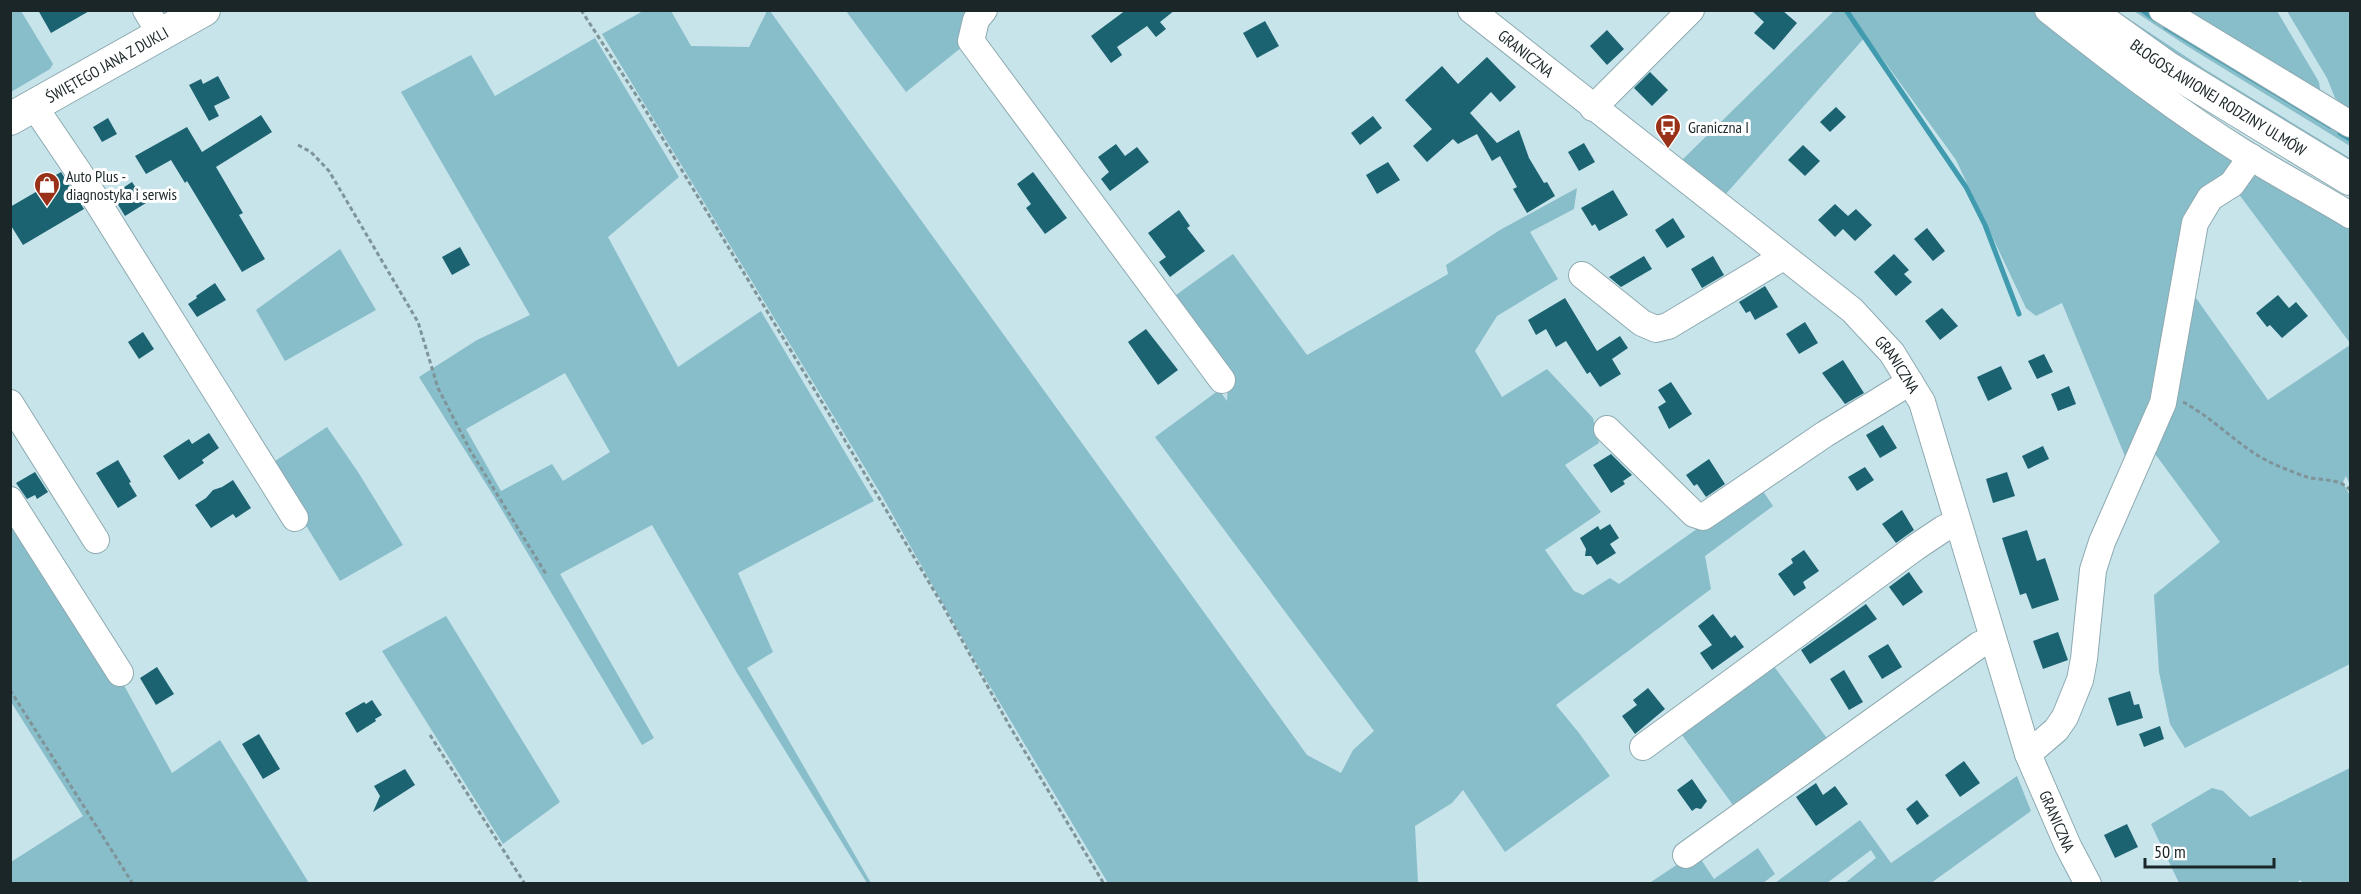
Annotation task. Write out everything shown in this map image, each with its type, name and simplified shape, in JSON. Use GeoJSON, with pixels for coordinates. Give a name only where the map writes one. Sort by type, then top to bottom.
{"type":"FeatureCollection","features":[{"type":"Feature","properties":{"kind":"main road","name":"ŚWIĘTEGO JANA Z DUKLI"},"geometry":{"type":"LineString","coordinates":[[19,110],[153,23],[204,10]]}},
{"type":"Feature","properties":{"kind":"main road","name":"BŁOGOSŁAWIONEJ RODZINY ULMÓW"},"geometry":{"type":"LineString","coordinates":[[2087,10],[2168,68],[2350,179]]}},
{"type":"Feature","properties":{"kind":"street"},"geometry":{"type":"LineString","coordinates":[[984,10],[976,20],[971,41],[1221,380]]}},
{"type":"Feature","properties":{"kind":"street","name":"GRANICZNA"},"geometry":{"type":"LineString","coordinates":[[1471,10],[1852,310],[1892,353],[1922,402],[2028,754],[2068,846],[2088,884]]}},
{"type":"Feature","properties":{"kind":"street"},"geometry":{"type":"LineString","coordinates":[[1593,108],[1691,10]]}},
{"type":"Feature","properties":{"kind":"street"},"geometry":{"type":"LineString","coordinates":[[2048,10],[2114,62],[2251,157],[2350,215]]}},
{"type":"Feature","properties":{"kind":"street"},"geometry":{"type":"LineString","coordinates":[[2162,10],[2350,124]]}},
{"type":"Feature","properties":{"kind":"street"},"geometry":{"type":"LineString","coordinates":[[19,110],[78,171],[296,518]]}},
{"type":"Feature","properties":{"kind":"street"},"geometry":{"type":"LineString","coordinates":[[2028,754],[2056,730],[2080,680],[2093,570],[2097,554],[2165,395],[2195,223],[2210,198],[2232,183],[2251,157]]}},
{"type":"Feature","properties":{"kind":"street"},"geometry":{"type":"LineString","coordinates":[[1582,275],[1642,323],[1656,329],[1668,326],[1783,257]]}},
{"type":"Feature","properties":{"kind":"street"},"geometry":{"type":"LineString","coordinates":[[1607,429],[1694,514],[1703,517],[1825,434],[1910,382]]}},
{"type":"Feature","properties":{"kind":"street"},"geometry":{"type":"LineString","coordinates":[[10,403],[96,540]]}},
{"type":"Feature","properties":{"kind":"street"},"geometry":{"type":"LineString","coordinates":[[10,500],[120,673]]}},
{"type":"Feature","properties":{"kind":"street"},"geometry":{"type":"LineString","coordinates":[[1642,747],[1916,547],[1943,528],[1957,522]]}},
{"type":"Feature","properties":{"kind":"street"},"geometry":{"type":"LineString","coordinates":[[1686,855],[1979,645],[1992,640]]}},
{"type":"Feature","properties":{"kind":"path"},"geometry":{"type":"LineString","coordinates":[[581,10],[640,101],[866,476],[1009,725],[1080,840],[1104,884]]}},
{"type":"Feature","properties":{"kind":"path"},"geometry":{"type":"LineString","coordinates":[[298,145],[311,152],[329,171],[418,321],[445,404],[470,450],[546,574]]}},
{"type":"Feature","properties":{"kind":"path"},"geometry":{"type":"LineString","coordinates":[[2165,395],[2186,404],[2245,448],[2274,464],[2307,477],[2342,482],[2350,490]]}},
{"type":"Feature","properties":{"kind":"path"},"geometry":{"type":"LineString","coordinates":[[10,690],[133,884]]}},
{"type":"Feature","properties":{"kind":"path"},"geometry":{"type":"LineString","coordinates":[[430,735],[525,884]]}},
{"type":"Feature","properties":{"kind":"shaded area"},"geometry":{"type":"Polygon","coordinates":[[[1835,10],[2032,11],[2193,126],[2234,161],[2213,190],[2159,402],[2129,466],[2062,303],[2036,316],[2026,308],[1956,160],[1866,36],[1724,196],[1680,162],[1835,10]]]}},
{"type":"Feature","properties":{"kind":"shaded area"},"geometry":{"type":"Polygon","coordinates":[[[10,11],[21,11],[53,64],[50,69],[11,92],[10,11]]]}},
{"type":"Feature","properties":{"kind":"shaded area"},"geometry":{"type":"Polygon","coordinates":[[[643,11],[671,11],[691,46],[749,47],[767,11],[770,11],[1307,755],[1341,773],[1353,750],[1374,731],[1155,437],[1219,390],[1227,401],[1228,381],[1169,300],[1233,254],[1307,355],[1448,274],[1446,265],[1500,230],[1577,188],[1574,209],[1530,232],[1558,279],[1497,316],[1475,351],[1502,397],[1547,369],[1593,418],[1599,443],[1565,465],[1601,512],[1545,550],[1574,591],[1583,595],[1610,578],[1619,584],[1759,485],[1773,506],[1705,556],[1711,589],[1556,705],[1610,776],[1505,852],[1463,790],[1452,803],[1415,826],[1418,883],[1108,883],[985,678],[882,496],[602,34],[643,11]]]}},
{"type":"Feature","properties":{"kind":"shaded area"},"geometry":{"type":"Polygon","coordinates":[[[846,11],[978,11],[967,43],[906,92],[846,11]]]}},
{"type":"Feature","properties":{"kind":"shaded area"},"geometry":{"type":"Polygon","coordinates":[[[2103,11],[2117,11],[2206,70],[2350,158],[2350,168],[2103,11]]]}},
{"type":"Feature","properties":{"kind":"shaded area"},"geometry":{"type":"Polygon","coordinates":[[[2134,11],[2155,11],[2350,131],[2350,146],[2187,46],[2134,11]]]}},
{"type":"Feature","properties":{"kind":"shaded area"},"geometry":{"type":"Polygon","coordinates":[[[2170,11],[2277,11],[2319,82],[2318,94],[2170,11]]]}},
{"type":"Feature","properties":{"kind":"shaded area"},"geometry":{"type":"Polygon","coordinates":[[[2287,11],[2350,11],[2350,118],[2340,108],[2340,102],[2335,98],[2327,78],[2287,11]]]}},
{"type":"Feature","properties":{"kind":"shaded area"},"geometry":{"type":"Polygon","coordinates":[[[595,38],[679,177],[608,237],[678,367],[761,311],[874,501],[738,573],[773,652],[747,668],[871,883],[867,883],[737,673],[652,525],[560,574],[654,738],[642,745],[493,495],[419,377],[477,340],[530,315],[401,92],[471,55],[495,96],[595,38]],[[565,373],[466,429],[501,491],[552,464],[563,481],[610,452],[565,373]]]}},
{"type":"Feature","properties":{"kind":"shaded area"},"geometry":{"type":"Polygon","coordinates":[[[2265,174],[2350,224],[2350,343],[2238,193],[2249,180],[2265,174]]]}},
{"type":"Feature","properties":{"kind":"shaded area"},"geometry":{"type":"Polygon","coordinates":[[[340,249],[376,310],[285,361],[256,310],[340,249]]]}},
{"type":"Feature","properties":{"kind":"shaded area"},"geometry":{"type":"Polygon","coordinates":[[[2191,291],[2268,400],[2350,345],[2350,485],[2346,476],[2343,482],[2350,496],[2350,664],[2185,748],[2170,724],[2159,672],[2154,595],[2220,542],[2150,447],[2191,291]]]}},
{"type":"Feature","properties":{"kind":"shaded area"},"geometry":{"type":"Polygon","coordinates":[[[327,427],[403,545],[340,581],[269,465],[327,427]]]}},
{"type":"Feature","properties":{"kind":"shaded area"},"geometry":{"type":"Polygon","coordinates":[[[10,508],[120,678],[172,773],[220,740],[309,883],[11,883],[11,862],[83,816],[11,702],[10,508]]]}},
{"type":"Feature","properties":{"kind":"shaded area"},"geometry":{"type":"Polygon","coordinates":[[[446,616],[560,802],[503,844],[382,651],[446,616]]]}},
{"type":"Feature","properties":{"kind":"shaded area"},"geometry":{"type":"Polygon","coordinates":[[[1770,661],[1832,745],[1738,812],[1677,728],[1770,661]]]}},
{"type":"Feature","properties":{"kind":"shaded area"},"geometry":{"type":"Polygon","coordinates":[[[2350,768],[2350,883],[2303,883],[2300,880],[2296,884],[2179,883],[2151,824],[2212,788],[2223,791],[2250,817],[2350,768]]]}},
{"type":"Feature","properties":{"kind":"shaded area"},"geometry":{"type":"Polygon","coordinates":[[[2017,776],[2031,811],[1931,883],[1845,883],[1876,858],[1871,850],[1827,883],[1775,883],[1860,820],[1891,863],[2017,776]]]}},
{"type":"Feature","properties":{"kind":"shaded area"},"geometry":{"type":"Polygon","coordinates":[[[1758,848],[1775,874],[1763,883],[1648,884],[1696,852],[1714,879],[1758,848]]]}},
{"type":"Feature","properties":{"kind":"building"},"geometry":{"type":"Polygon","coordinates":[[[38,10],[91,10],[51,33],[38,10]]]}},
{"type":"Feature","properties":{"kind":"building"},"geometry":{"type":"Polygon","coordinates":[[[1126,10],[1175,10],[1160,22],[1166,29],[1156,37],[1147,26],[1117,47],[1122,55],[1111,63],[1091,36],[1126,10]]]}},
{"type":"Feature","properties":{"kind":"building"},"geometry":{"type":"Polygon","coordinates":[[[1751,10],[1782,10],[1797,23],[1774,50],[1754,33],[1764,22],[1751,10]]]}},
{"type":"Feature","properties":{"kind":"building"},"geometry":{"type":"Polygon","coordinates":[[[1265,21],[1279,46],[1257,58],[1243,33],[1265,21]]]}},
{"type":"Feature","properties":{"kind":"building"},"geometry":{"type":"Polygon","coordinates":[[[1607,30],[1624,49],[1607,65],[1590,46],[1607,30]]]}},
{"type":"Feature","properties":{"kind":"building"},"geometry":{"type":"Polygon","coordinates":[[[1487,57],[1516,87],[1500,102],[1491,92],[1470,113],[1497,143],[1519,130],[1529,158],[1555,196],[1527,213],[1513,189],[1517,187],[1500,156],[1492,161],[1477,134],[1458,144],[1453,139],[1427,162],[1413,146],[1432,129],[1405,100],[1442,66],[1458,84],[1487,57]]]}},
{"type":"Feature","properties":{"kind":"building"},"geometry":{"type":"Polygon","coordinates":[[[1650,72],[1668,90],[1652,106],[1634,88],[1650,72]]]}},
{"type":"Feature","properties":{"kind":"building"},"geometry":{"type":"Polygon","coordinates":[[[218,76],[230,98],[214,106],[219,116],[209,121],[189,85],[201,79],[203,84],[218,76]]]}},
{"type":"Feature","properties":{"kind":"building"},"geometry":{"type":"Polygon","coordinates":[[[1836,107],[1846,117],[1830,132],[1820,122],[1836,107]]]}},
{"type":"Feature","properties":{"kind":"building"},"geometry":{"type":"Polygon","coordinates":[[[261,115],[272,132],[216,167],[243,213],[239,215],[265,259],[242,272],[187,181],[185,183],[171,160],[146,174],[135,156],[187,127],[202,152],[261,115]]]}},
{"type":"Feature","properties":{"kind":"building"},"geometry":{"type":"Polygon","coordinates":[[[1373,116],[1382,128],[1360,145],[1351,133],[1373,116]]]}},
{"type":"Feature","properties":{"kind":"building"},"geometry":{"type":"Polygon","coordinates":[[[108,118],[117,134],[102,142],[93,127],[108,118]]]}},
{"type":"Feature","properties":{"kind":"building"},"geometry":{"type":"Polygon","coordinates":[[[1584,143],[1595,162],[1579,171],[1568,152],[1584,143]]]}},
{"type":"Feature","properties":{"kind":"building"},"geometry":{"type":"Polygon","coordinates":[[[1116,144],[1125,156],[1137,147],[1149,162],[1110,191],[1101,179],[1109,172],[1098,157],[1116,144]]]}},
{"type":"Feature","properties":{"kind":"building"},"geometry":{"type":"Polygon","coordinates":[[[1803,145],[1820,161],[1805,176],[1788,160],[1803,145]]]}},
{"type":"Feature","properties":{"kind":"building"},"geometry":{"type":"Polygon","coordinates":[[[1388,162],[1400,180],[1377,194],[1366,175],[1388,162]]]}},
{"type":"Feature","properties":{"kind":"building","name":"Auto Plus - diagnostyka i serwis"},"geometry":{"type":"Polygon","coordinates":[[[61,172],[84,209],[23,245],[10,224],[10,207],[41,189],[39,185],[61,172]]]}},
{"type":"Feature","properties":{"kind":"building"},"geometry":{"type":"Polygon","coordinates":[[[1033,172],[1067,218],[1045,234],[1026,208],[1031,204],[1017,184],[1033,172]]]}},
{"type":"Feature","properties":{"kind":"building"},"geometry":{"type":"Polygon","coordinates":[[[132,182],[146,203],[125,216],[112,195],[132,182]]]}},
{"type":"Feature","properties":{"kind":"building"},"geometry":{"type":"Polygon","coordinates":[[[1613,190],[1628,215],[1599,231],[1595,224],[1592,226],[1581,208],[1613,190]]]}},
{"type":"Feature","properties":{"kind":"building"},"geometry":{"type":"Polygon","coordinates":[[[1835,204],[1848,216],[1856,209],[1872,225],[1855,241],[1843,229],[1835,237],[1818,220],[1835,204]]]}},
{"type":"Feature","properties":{"kind":"building"},"geometry":{"type":"Polygon","coordinates":[[[1179,210],[1190,226],[1187,228],[1205,251],[1170,277],[1159,262],[1166,257],[1148,233],[1179,210]]]}},
{"type":"Feature","properties":{"kind":"building"},"geometry":{"type":"Polygon","coordinates":[[[1673,218],[1685,237],[1667,248],[1655,230],[1673,218]]]}},
{"type":"Feature","properties":{"kind":"building"},"geometry":{"type":"Polygon","coordinates":[[[1927,228],[1945,251],[1933,261],[1914,239],[1927,228]]]}},
{"type":"Feature","properties":{"kind":"building"},"geometry":{"type":"Polygon","coordinates":[[[460,247],[470,265],[452,275],[442,257],[460,247]]]}},
{"type":"Feature","properties":{"kind":"building"},"geometry":{"type":"Polygon","coordinates":[[[1894,254],[1909,270],[1904,274],[1912,282],[1896,296],[1874,272],[1894,254]]]}},
{"type":"Feature","properties":{"kind":"building"},"geometry":{"type":"Polygon","coordinates":[[[1644,256],[1652,269],[1621,287],[1609,277],[1644,256]]]}},
{"type":"Feature","properties":{"kind":"building"},"geometry":{"type":"Polygon","coordinates":[[[1713,256],[1724,275],[1702,288],[1691,269],[1713,256]]]}},
{"type":"Feature","properties":{"kind":"building"},"geometry":{"type":"Polygon","coordinates":[[[215,283],[226,300],[197,317],[188,304],[215,283]]]}},
{"type":"Feature","properties":{"kind":"building"},"geometry":{"type":"Polygon","coordinates":[[[1765,286],[1778,307],[1755,320],[1750,311],[1746,313],[1739,302],[1765,286]]]}},
{"type":"Feature","properties":{"kind":"building"},"geometry":{"type":"Polygon","coordinates":[[[2278,295],[2289,308],[2296,302],[2308,316],[2282,338],[2270,325],[2267,327],[2256,313],[2278,295]]]}},
{"type":"Feature","properties":{"kind":"building"},"geometry":{"type":"Polygon","coordinates":[[[1565,298],[1597,351],[1620,336],[1628,348],[1612,359],[1621,374],[1600,387],[1590,372],[1587,374],[1566,341],[1556,347],[1546,329],[1536,335],[1528,320],[1565,298]]]}},
{"type":"Feature","properties":{"kind":"building"},"geometry":{"type":"Polygon","coordinates":[[[1942,308],[1958,326],[1940,340],[1925,321],[1942,308]]]}},
{"type":"Feature","properties":{"kind":"building"},"geometry":{"type":"Polygon","coordinates":[[[1805,322],[1818,343],[1799,354],[1786,334],[1805,322]]]}},
{"type":"Feature","properties":{"kind":"building"},"geometry":{"type":"Polygon","coordinates":[[[1146,329],[1178,370],[1158,385],[1128,342],[1146,329]]]}},
{"type":"Feature","properties":{"kind":"building"},"geometry":{"type":"Polygon","coordinates":[[[143,332],[154,349],[139,359],[128,342],[143,332]]]}},
{"type":"Feature","properties":{"kind":"building"},"geometry":{"type":"Polygon","coordinates":[[[2044,354],[2053,372],[2037,379],[2028,361],[2044,354]]]}},
{"type":"Feature","properties":{"kind":"building"},"geometry":{"type":"Polygon","coordinates":[[[1843,360],[1864,393],[1845,404],[1822,373],[1843,360]]]}},
{"type":"Feature","properties":{"kind":"building"},"geometry":{"type":"Polygon","coordinates":[[[2001,366],[2012,389],[1988,401],[1977,377],[2001,366]]]}},
{"type":"Feature","properties":{"kind":"building"},"geometry":{"type":"Polygon","coordinates":[[[1671,382],[1692,414],[1669,429],[1658,407],[1666,402],[1658,390],[1671,382]]]}},
{"type":"Feature","properties":{"kind":"building"},"geometry":{"type":"Polygon","coordinates":[[[2069,386],[2076,404],[2058,411],[2051,394],[2069,386]]]}},
{"type":"Feature","properties":{"kind":"building"},"geometry":{"type":"Polygon","coordinates":[[[1883,425],[1897,448],[1880,458],[1866,435],[1883,425]]]}},
{"type":"Feature","properties":{"kind":"building"},"geometry":{"type":"Polygon","coordinates":[[[209,433],[219,448],[202,460],[204,463],[179,480],[163,456],[189,439],[192,444],[209,433]]]}},
{"type":"Feature","properties":{"kind":"building"},"geometry":{"type":"Polygon","coordinates":[[[2043,446],[2049,459],[2028,469],[2022,456],[2043,446]]]}},
{"type":"Feature","properties":{"kind":"building"},"geometry":{"type":"Polygon","coordinates":[[[1611,454],[1632,475],[1623,481],[1625,484],[1611,493],[1593,465],[1611,454]]]}},
{"type":"Feature","properties":{"kind":"building"},"geometry":{"type":"Polygon","coordinates":[[[1709,459],[1725,484],[1706,497],[1697,484],[1694,486],[1686,475],[1709,459]]]}},
{"type":"Feature","properties":{"kind":"building"},"geometry":{"type":"Polygon","coordinates":[[[118,460],[137,496],[118,508],[96,473],[118,460]]]}},
{"type":"Feature","properties":{"kind":"building"},"geometry":{"type":"Polygon","coordinates":[[[1865,467],[1874,480],[1857,491],[1848,477],[1865,467]]]}},
{"type":"Feature","properties":{"kind":"building"},"geometry":{"type":"Polygon","coordinates":[[[35,472],[48,492],[37,499],[35,495],[27,499],[16,483],[35,472]]]}},
{"type":"Feature","properties":{"kind":"building"},"geometry":{"type":"Polygon","coordinates":[[[2007,472],[2015,496],[1993,503],[1986,479],[2007,472]]]}},
{"type":"Feature","properties":{"kind":"building"},"geometry":{"type":"Polygon","coordinates":[[[233,480],[251,508],[236,518],[233,514],[211,528],[195,505],[213,490],[233,480]]]}},
{"type":"Feature","properties":{"kind":"building"},"geometry":{"type":"Polygon","coordinates":[[[1902,510],[1914,530],[1896,543],[1882,524],[1902,510]]]}},
{"type":"Feature","properties":{"kind":"building"},"geometry":{"type":"Polygon","coordinates":[[[1610,524],[1619,538],[1610,544],[1616,553],[1597,565],[1591,556],[1585,556],[1586,549],[1580,538],[1598,526],[1600,530],[1610,524]]]}},
{"type":"Feature","properties":{"kind":"building"},"geometry":{"type":"Polygon","coordinates":[[[2027,530],[2037,561],[2045,558],[2059,600],[2032,609],[2026,593],[2020,595],[2002,538],[2027,530]]]}},
{"type":"Feature","properties":{"kind":"building"},"geometry":{"type":"Polygon","coordinates":[[[1804,550],[1819,571],[1803,582],[1806,588],[1794,596],[1778,574],[1793,563],[1791,559],[1804,550]]]}},
{"type":"Feature","properties":{"kind":"building"},"geometry":{"type":"Polygon","coordinates":[[[1909,572],[1923,592],[1903,606],[1889,587],[1909,572]]]}},
{"type":"Feature","properties":{"kind":"building"},"geometry":{"type":"Polygon","coordinates":[[[1866,604],[1877,619],[1810,664],[1801,650],[1866,604]]]}},
{"type":"Feature","properties":{"kind":"building"},"geometry":{"type":"Polygon","coordinates":[[[1713,614],[1731,638],[1735,635],[1744,647],[1712,670],[1700,653],[1712,645],[1698,626],[1713,614]]]}},
{"type":"Feature","properties":{"kind":"building"},"geometry":{"type":"Polygon","coordinates":[[[2058,632],[2068,660],[2043,669],[2033,641],[2058,632]]]}},
{"type":"Feature","properties":{"kind":"building"},"geometry":{"type":"Polygon","coordinates":[[[1888,644],[1902,667],[1882,679],[1868,656],[1888,644]]]}},
{"type":"Feature","properties":{"kind":"building"},"geometry":{"type":"Polygon","coordinates":[[[157,667],[174,694],[156,705],[140,678],[157,667]]]}},
{"type":"Feature","properties":{"kind":"building"},"geometry":{"type":"Polygon","coordinates":[[[1844,670],[1863,702],[1849,710],[1830,679],[1844,670]]]}},
{"type":"Feature","properties":{"kind":"building"},"geometry":{"type":"Polygon","coordinates":[[[1648,688],[1665,709],[1635,734],[1622,716],[1637,705],[1633,700],[1648,688]]]}},
{"type":"Feature","properties":{"kind":"building"},"geometry":{"type":"Polygon","coordinates":[[[2130,691],[2134,705],[2139,704],[2143,718],[2117,726],[2108,698],[2130,691]]]}},
{"type":"Feature","properties":{"kind":"building"},"geometry":{"type":"Polygon","coordinates":[[[372,700],[382,715],[357,733],[345,713],[372,700]]]}},
{"type":"Feature","properties":{"kind":"building"},"geometry":{"type":"Polygon","coordinates":[[[2160,726],[2164,739],[2144,747],[2139,734],[2160,726]]]}},
{"type":"Feature","properties":{"kind":"building"},"geometry":{"type":"Polygon","coordinates":[[[259,734],[280,769],[263,779],[242,744],[259,734]]]}},
{"type":"Feature","properties":{"kind":"building"},"geometry":{"type":"Polygon","coordinates":[[[1964,761],[1980,783],[1960,797],[1945,775],[1964,761]]]}},
{"type":"Feature","properties":{"kind":"building"},"geometry":{"type":"Polygon","coordinates":[[[405,769],[415,785],[373,812],[380,796],[374,786],[405,769]]]}},
{"type":"Feature","properties":{"kind":"building"},"geometry":{"type":"Polygon","coordinates":[[[1692,779],[1707,801],[1701,809],[1696,808],[1692,811],[1677,790],[1692,779]]]}},
{"type":"Feature","properties":{"kind":"building"},"geometry":{"type":"Polygon","coordinates":[[[1816,783],[1823,795],[1835,786],[1848,804],[1816,826],[1796,797],[1816,783]]]}},
{"type":"Feature","properties":{"kind":"building"},"geometry":{"type":"Polygon","coordinates":[[[1917,800],[1929,816],[1917,825],[1906,809],[1917,800]]]}},
{"type":"Feature","properties":{"kind":"building"},"geometry":{"type":"Polygon","coordinates":[[[2127,824],[2138,847],[2115,858],[2104,835],[2127,824]]]}},
{"type":"Feature","properties":{"kind":"waterway"},"geometry":{"type":"LineString","coordinates":[[1846,10],[1966,187],[1985,225],[2019,314]]}},
{"type":"Feature","properties":{"kind":"waterway"},"geometry":{"type":"LineString","coordinates":[[2142,10],[2156,20]]}},
{"type":"Feature","properties":{"kind":"waterway"},"geometry":{"type":"LineString","coordinates":[[2166,27],[2330,126]]}},
{"type":"Feature","properties":{"kind":"waterway"},"geometry":{"type":"LineString","coordinates":[[2340,133],[2350,139]]}},
{"type":"Feature","properties":{"kind":"place","name":"Graniczna I"},"geometry":{"type":"Point","coordinates":[1668,150]}},
{"type":"Feature","properties":{"kind":"place","name":"Auto Plus - diagnostyka i serwis"},"geometry":{"type":"Point","coordinates":[47,208]}}]}
